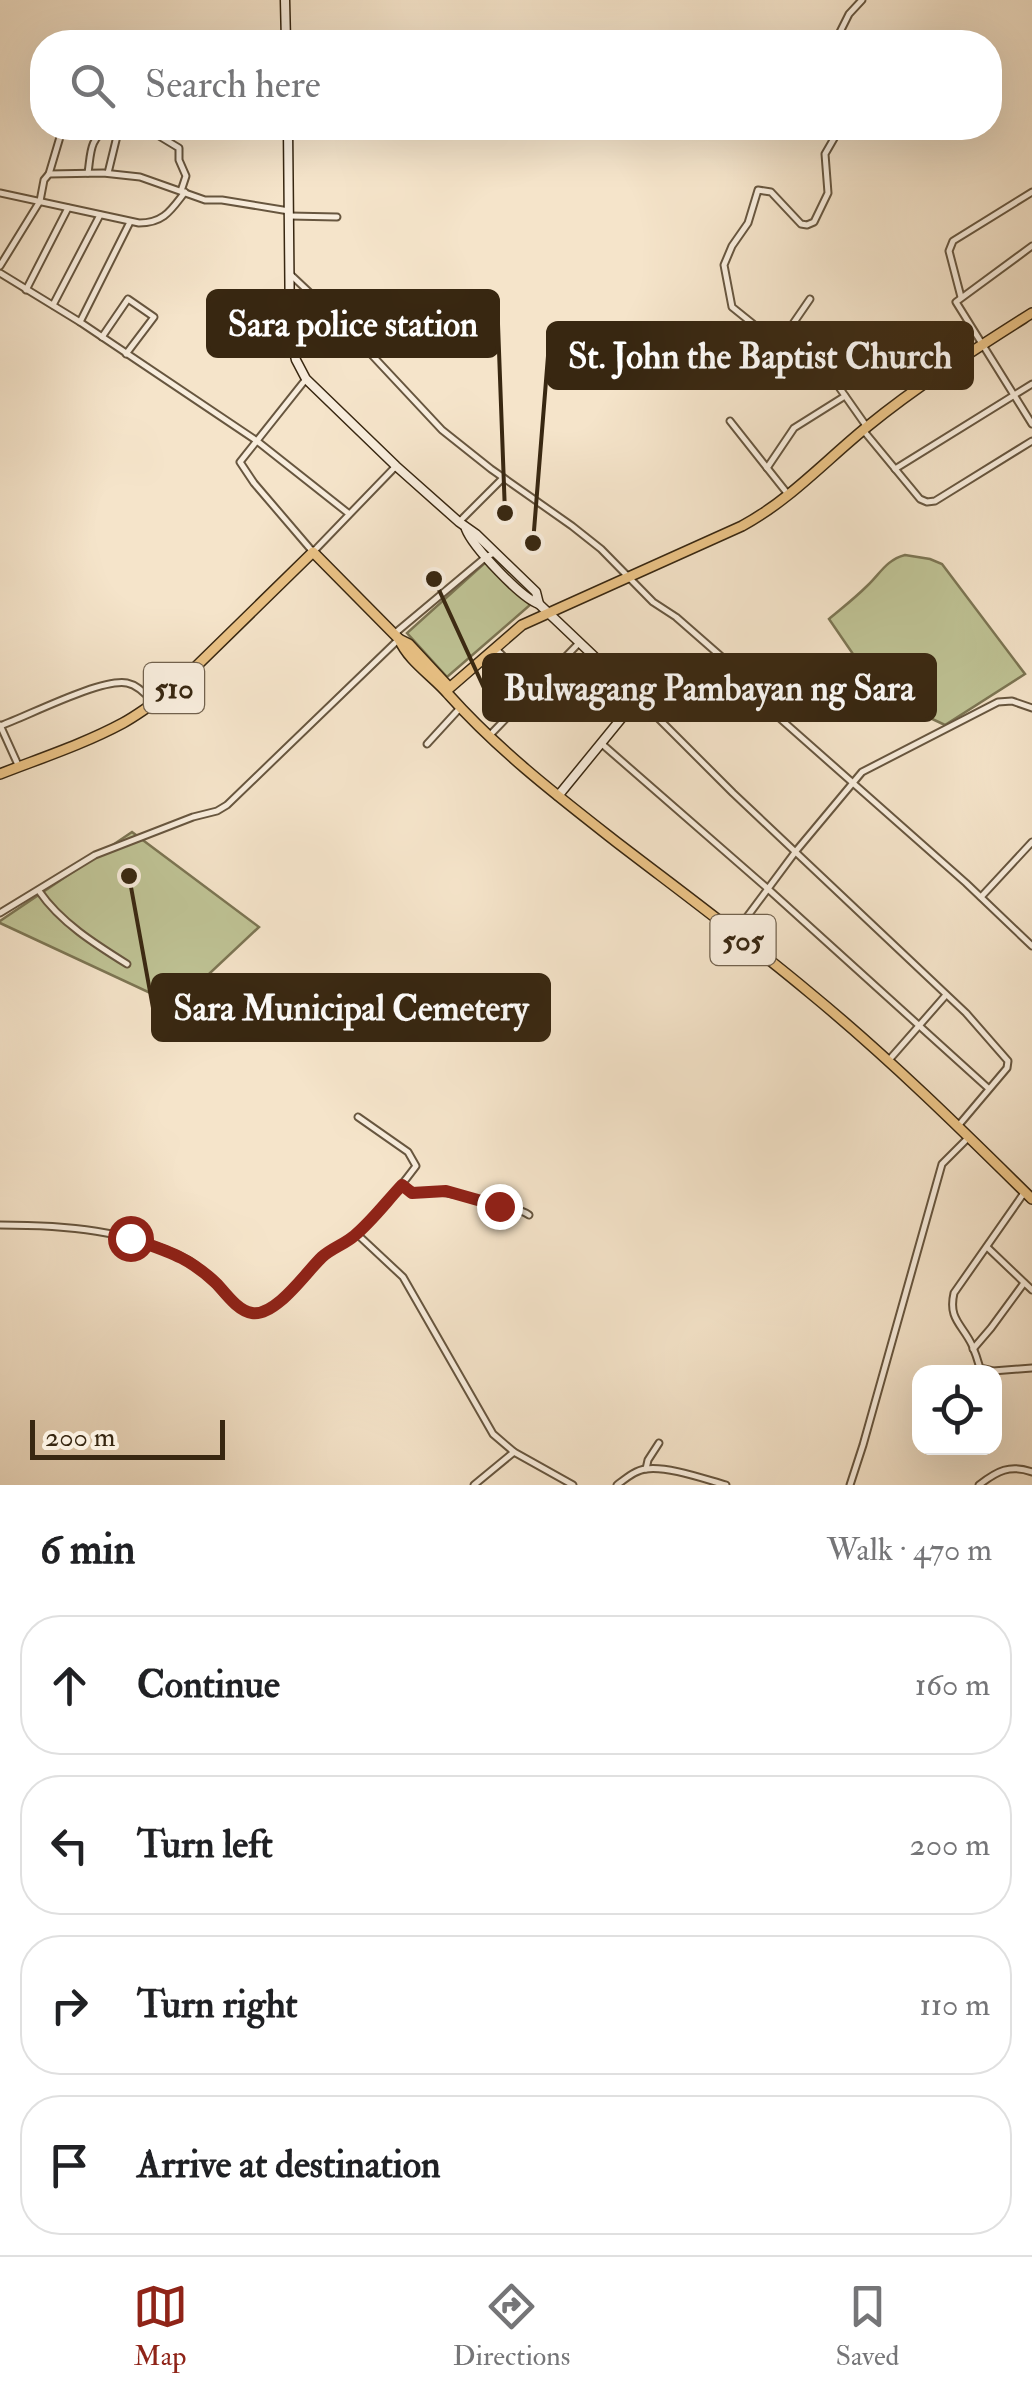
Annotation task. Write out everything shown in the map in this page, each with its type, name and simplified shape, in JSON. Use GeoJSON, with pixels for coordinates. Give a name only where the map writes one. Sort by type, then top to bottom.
{"type":"FeatureCollection","features":[{"type":"Feature","properties":{"kind":"main road"},"geometry":{"type":"LineString","coordinates":[[313,552],[396,636],[436,684],[448,689],[522,625],[766,512],[865,428],[1032,314]]}},
{"type":"Feature","properties":{"kind":"main road","name":"510"},"geometry":{"type":"LineString","coordinates":[[0,774],[92,738],[154,703],[313,552]]}},
{"type":"Feature","properties":{"kind":"main road","name":"505"},"geometry":{"type":"LineString","coordinates":[[448,689],[488,737],[808,991],[889,1060],[1029,1195]]}},
{"type":"Feature","properties":{"kind":"street"},"geometry":{"type":"LineString","coordinates":[[285,0],[286,30]]}},
{"type":"Feature","properties":{"kind":"street"},"geometry":{"type":"LineString","coordinates":[[841,30],[862,0]]}},
{"type":"Feature","properties":{"kind":"street"},"geometry":{"type":"LineString","coordinates":[[59,140],[40,201],[0,272],[257,441],[348,513]]}},
{"type":"Feature","properties":{"kind":"street"},"geometry":{"type":"LineString","coordinates":[[88,174],[94,140]]}},
{"type":"Feature","properties":{"kind":"street"},"geometry":{"type":"LineString","coordinates":[[108,174],[116,140]]}},
{"type":"Feature","properties":{"kind":"street"},"geometry":{"type":"LineString","coordinates":[[0,193],[130,221],[159,221],[183,192],[186,176],[178,160],[179,148],[166,140]]}},
{"type":"Feature","properties":{"kind":"street"},"geometry":{"type":"LineString","coordinates":[[288,140],[290,336],[306,379],[462,525],[531,601],[548,612],[966,1013],[1008,1062],[958,1126]]}},
{"type":"Feature","properties":{"kind":"street"},"geometry":{"type":"LineString","coordinates":[[833,140],[825,154],[828,193],[814,222],[801,224],[771,192],[758,190],[748,223],[724,265],[732,307],[780,344],[810,354],[822,363],[865,428],[920,499],[936,500],[1032,441]]}},
{"type":"Feature","properties":{"kind":"street"},"geometry":{"type":"LineString","coordinates":[[49,174],[140,178],[205,200],[290,214],[337,217]]}},
{"type":"Feature","properties":{"kind":"street"},"geometry":{"type":"LineString","coordinates":[[962,298],[948,251],[953,241],[1032,192]]}},
{"type":"Feature","properties":{"kind":"street"},"geometry":{"type":"LineString","coordinates":[[26,290],[68,208]]}},
{"type":"Feature","properties":{"kind":"street"},"geometry":{"type":"LineString","coordinates":[[52,305],[101,214]]}},
{"type":"Feature","properties":{"kind":"street"},"geometry":{"type":"LineString","coordinates":[[80,322],[130,221]]}},
{"type":"Feature","properties":{"kind":"street"},"geometry":{"type":"LineString","coordinates":[[1032,246],[956,302],[1032,424]]}},
{"type":"Feature","properties":{"kind":"street"},"geometry":{"type":"LineString","coordinates":[[290,274],[442,430],[601,549],[653,602],[740,674],[767,707],[1032,946]]}},
{"type":"Feature","properties":{"kind":"street"},"geometry":{"type":"LineString","coordinates":[[102,337],[128,299],[154,317],[126,354]]}},
{"type":"Feature","properties":{"kind":"street"},"geometry":{"type":"LineString","coordinates":[[780,344],[810,299]]}},
{"type":"Feature","properties":{"kind":"street"},"geometry":{"type":"LineString","coordinates":[[306,379],[241,460],[241,466],[313,552],[396,466]]}},
{"type":"Feature","properties":{"kind":"street"},"geometry":{"type":"LineString","coordinates":[[895,469],[1032,384]]}},
{"type":"Feature","properties":{"kind":"street"},"geometry":{"type":"LineString","coordinates":[[767,468],[794,428],[845,396]]}},
{"type":"Feature","properties":{"kind":"street"},"geometry":{"type":"LineString","coordinates":[[730,421],[789,495]]}},
{"type":"Feature","properties":{"kind":"street"},"geometry":{"type":"LineString","coordinates":[[462,525],[504,478]]}},
{"type":"Feature","properties":{"kind":"street"},"geometry":{"type":"LineString","coordinates":[[0,913],[94,855],[226,805],[396,636],[490,555]]}},
{"type":"Feature","properties":{"kind":"street"},"geometry":{"type":"LineString","coordinates":[[488,737],[578,643]]}},
{"type":"Feature","properties":{"kind":"street"},"geometry":{"type":"LineString","coordinates":[[495,648],[535,688]]}},
{"type":"Feature","properties":{"kind":"street"},"geometry":{"type":"LineString","coordinates":[[19,767],[0,726],[35,710],[118,683],[131,684],[154,703]]}},
{"type":"Feature","properties":{"kind":"street"},"geometry":{"type":"LineString","coordinates":[[558,796],[638,698]]}},
{"type":"Feature","properties":{"kind":"street"},"geometry":{"type":"LineString","coordinates":[[735,933],[862,772],[998,702],[1012,701],[1032,708]]}},
{"type":"Feature","properties":{"kind":"street"},"geometry":{"type":"LineString","coordinates":[[427,744],[460,708]]}},
{"type":"Feature","properties":{"kind":"street"},"geometry":{"type":"LineString","coordinates":[[602,744],[988,1089]]}},
{"type":"Feature","properties":{"kind":"street"},"geometry":{"type":"LineString","coordinates":[[981,897],[1032,842]]}},
{"type":"Feature","properties":{"kind":"street"},"geometry":{"type":"LineString","coordinates":[[39,891],[81,933],[127,964]]}},
{"type":"Feature","properties":{"kind":"street"},"geometry":{"type":"LineString","coordinates":[[889,1060],[946,995]]}},
{"type":"Feature","properties":{"kind":"street"},"geometry":{"type":"LineString","coordinates":[[0,1225],[70,1226],[130,1238],[189,1260],[241,1308],[262,1313],[306,1277],[324,1254],[357,1234],[416,1166],[408,1152],[358,1118]]}},
{"type":"Feature","properties":{"kind":"street"},"geometry":{"type":"LineString","coordinates":[[851,1485],[942,1164],[969,1137]]}},
{"type":"Feature","properties":{"kind":"street"},"geometry":{"type":"LineString","coordinates":[[402,1185],[412,1193],[446,1191],[529,1215]]}},
{"type":"Feature","properties":{"kind":"street"},"geometry":{"type":"LineString","coordinates":[[1029,1195],[987,1246],[954,1293],[951,1306],[980,1368],[1032,1368]]}},
{"type":"Feature","properties":{"kind":"street"},"geometry":{"type":"LineString","coordinates":[[357,1234],[403,1277],[493,1434],[514,1452],[573,1485]]}},
{"type":"Feature","properties":{"kind":"street"},"geometry":{"type":"LineString","coordinates":[[987,1246],[1032,1290]]}},
{"type":"Feature","properties":{"kind":"street"},"geometry":{"type":"LineString","coordinates":[[973,1349],[1024,1282]]}},
{"type":"Feature","properties":{"kind":"street"},"geometry":{"type":"LineString","coordinates":[[646,1469],[659,1443]]}},
{"type":"Feature","properties":{"kind":"street"},"geometry":{"type":"LineString","coordinates":[[474,1485],[514,1452]]}},
{"type":"Feature","properties":{"kind":"street"},"geometry":{"type":"LineString","coordinates":[[979,1485],[996,1472],[1011,1468],[1032,1472]]}},
{"type":"Feature","properties":{"kind":"street"},"geometry":{"type":"LineString","coordinates":[[617,1485],[646,1469],[726,1485]]}},
{"type":"Feature","properties":{"kind":"green space"},"geometry":{"type":"Polygon","coordinates":[[[905,555],[942,564],[1025,674],[945,725],[881,695],[829,619],[888,564],[905,555]]]}},
{"type":"Feature","properties":{"kind":"green space"},"geometry":{"type":"Polygon","coordinates":[[[487,561],[530,605],[447,677],[407,633],[487,561]]]}},
{"type":"Feature","properties":{"kind":"green space"},"geometry":{"type":"Polygon","coordinates":[[[132,832],[259,927],[176,1005],[0,923],[132,832]]]}},
{"type":"Feature","properties":{"kind":"place","name":"Sara police station"},"geometry":{"type":"Point","coordinates":[505,513]}},
{"type":"Feature","properties":{"kind":"place","name":"St. John the Baptist Church"},"geometry":{"type":"Point","coordinates":[533,543]}},
{"type":"Feature","properties":{"kind":"place","name":"Bulwagang Pambayan ng Sara"},"geometry":{"type":"Point","coordinates":[434,579]}},
{"type":"Feature","properties":{"kind":"place","name":"Sara Municipal Cemetery"},"geometry":{"type":"Point","coordinates":[129,876]}},
{"type":"Feature","properties":{"kind":"route"},"geometry":{"type":"LineString","coordinates":[[130,1238],[189,1260],[241,1308],[262,1313],[306,1277],[324,1254],[352,1238],[402,1185],[412,1193],[446,1191],[499,1206]]}}]}
